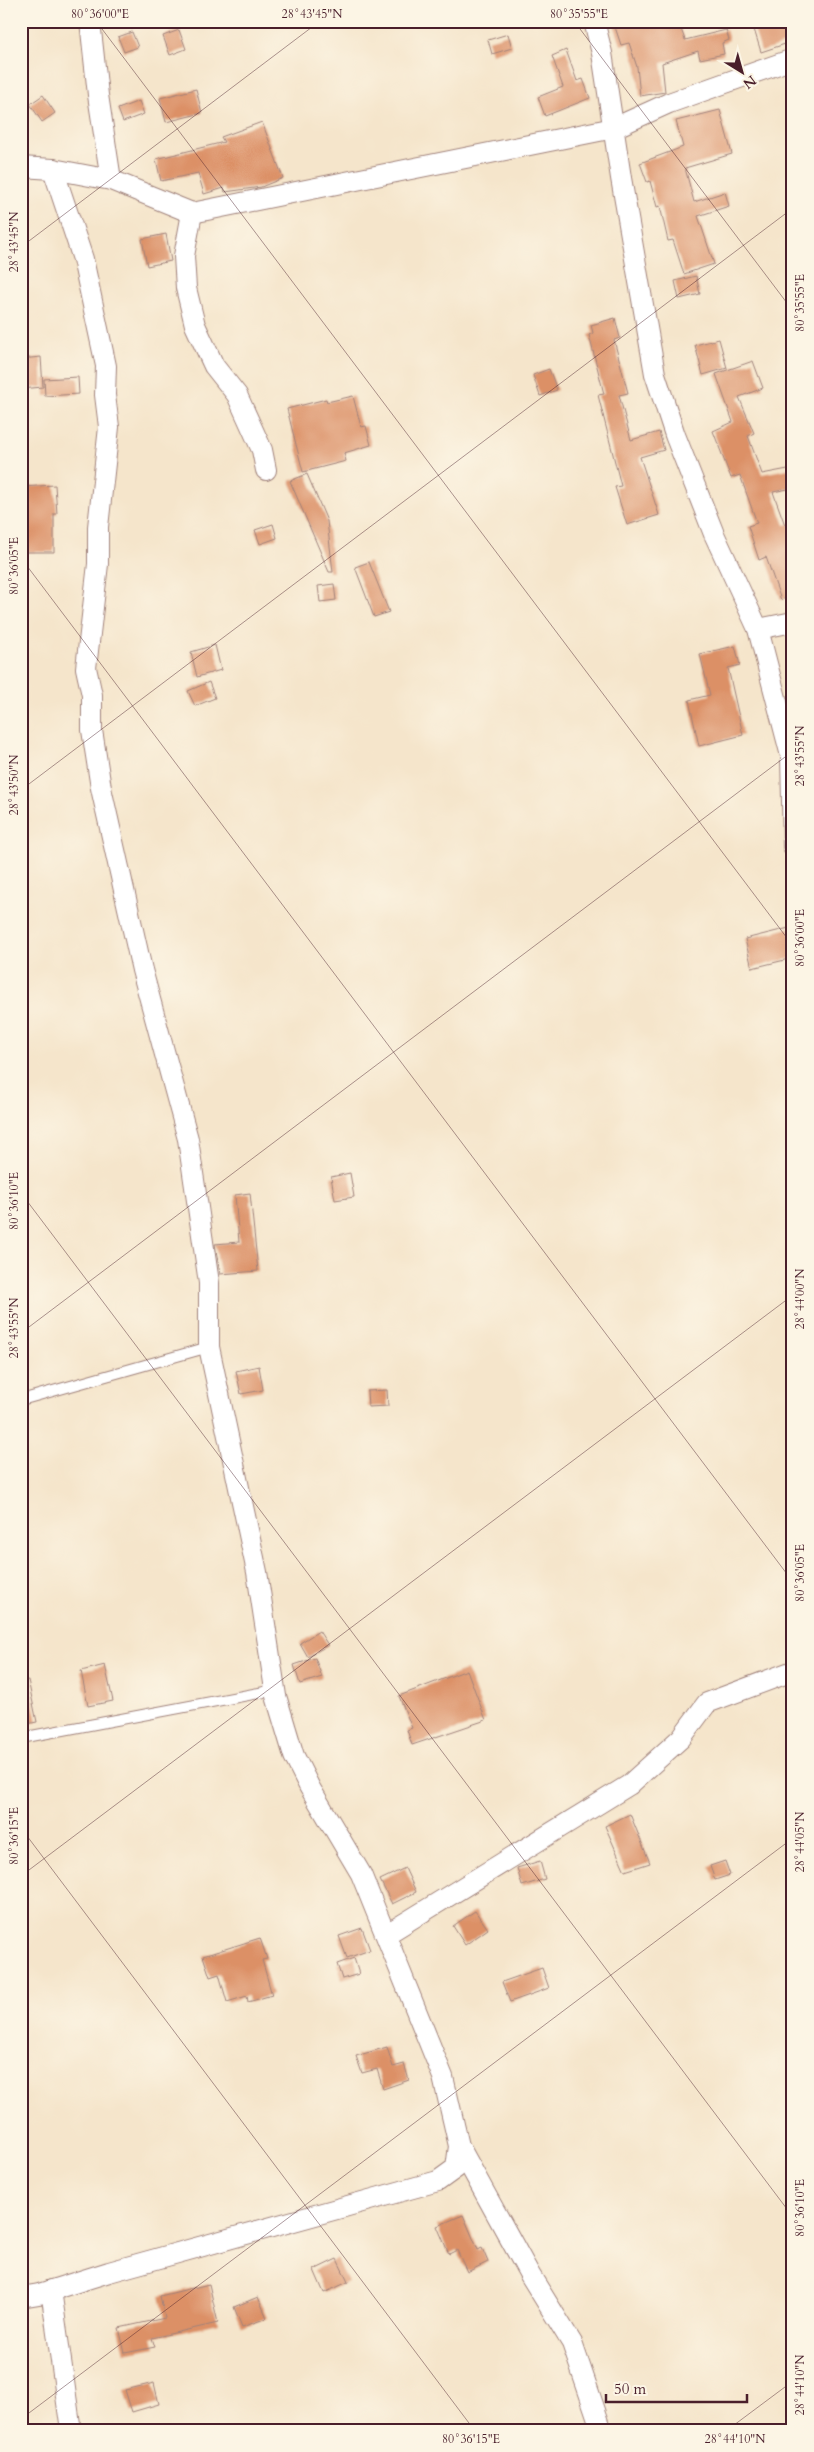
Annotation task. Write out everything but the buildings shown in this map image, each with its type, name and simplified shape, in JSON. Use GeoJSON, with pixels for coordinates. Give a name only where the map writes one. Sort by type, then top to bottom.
{"type":"FeatureCollection","features":[{"type":"Feature","properties":{"kind":"street"},"geometry":{"type":"LineString","coordinates":[[90,21],[98,95],[111,180]]}},
{"type":"Feature","properties":{"kind":"street"},"geometry":{"type":"LineString","coordinates":[[594,21],[602,53],[655,374],[714,534],[758,629],[791,756],[793,846]]}},
{"type":"Feature","properties":{"kind":"street"},"geometry":{"type":"LineString","coordinates":[[21,167],[53,169],[111,180],[192,213],[614,128],[669,103],[793,59]]}},
{"type":"Feature","properties":{"kind":"street"},"geometry":{"type":"LineString","coordinates":[[53,169],[83,259],[106,366],[105,394],[109,426],[98,527],[98,564],[86,668],[92,695],[92,730],[101,788],[142,970],[188,1139],[209,1283],[209,1347],[257,1572],[275,1690],[294,1756],[310,1788],[361,1874],[387,1934],[443,2077],[459,2146],[530,2275],[572,2343],[602,2431]]}},
{"type":"Feature","properties":{"kind":"street"},"geometry":{"type":"LineString","coordinates":[[192,213],[184,256],[186,288],[195,325],[214,366],[237,395],[262,450],[266,470]]}},
{"type":"Feature","properties":{"kind":"street"},"geometry":{"type":"LineString","coordinates":[[758,629],[793,622]]}},
{"type":"Feature","properties":{"kind":"street"},"geometry":{"type":"LineString","coordinates":[[387,1934],[629,1785],[681,1738],[707,1703],[793,1671]]}},
{"type":"Feature","properties":{"kind":"street"},"geometry":{"type":"LineString","coordinates":[[21,2297],[438,2181],[456,2168],[459,2146]]}},
{"type":"Feature","properties":{"kind":"street"},"geometry":{"type":"LineString","coordinates":[[51,2290],[71,2431]]}},
{"type":"Feature","properties":{"kind":"lane"},"geometry":{"type":"LineString","coordinates":[[21,1400],[209,1347]]}},
{"type":"Feature","properties":{"kind":"lane"},"geometry":{"type":"LineString","coordinates":[[21,1738],[275,1690]]}}]}
